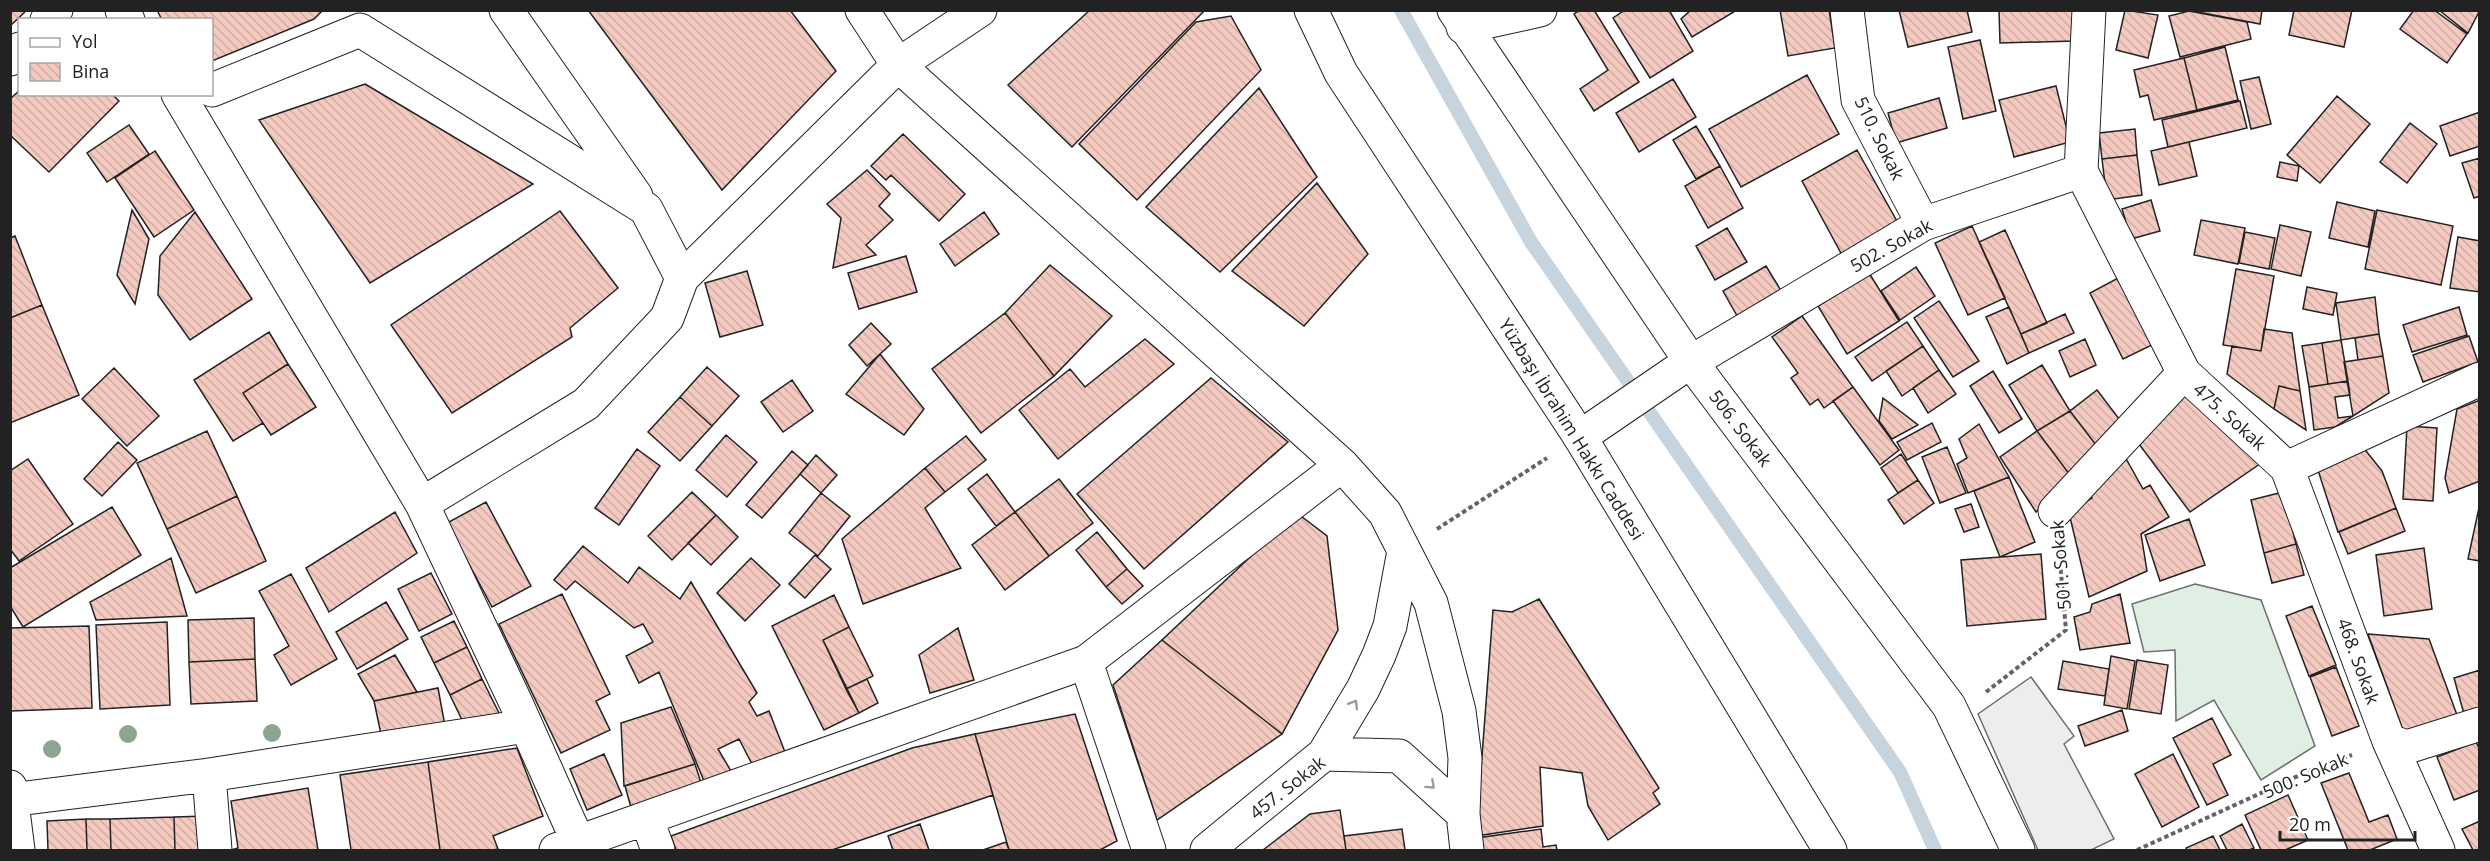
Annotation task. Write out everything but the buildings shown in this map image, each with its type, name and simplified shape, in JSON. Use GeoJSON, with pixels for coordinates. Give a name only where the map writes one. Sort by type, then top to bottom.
{"type":"FeatureCollection","features":[{"type":"Feature","properties":{"kind":"street"},"geometry":{"type":"LineString","coordinates":[[506,10],[646,209],[682,278]]}},
{"type":"Feature","properties":{"kind":"street"},"geometry":{"type":"LineString","coordinates":[[862,10],[898,65],[1342,465],[1385,513],[1431,603],[1460,711],[1465,758],[1463,814],[1467,850]]}},
{"type":"Feature","properties":{"kind":"street","name":"Yüzbaşı İbrahim Hakkı Caddesi"},"geometry":{"type":"LineString","coordinates":[[1311,10],[1341,73],[1580,437],[1830,850]]}},
{"type":"Feature","properties":{"kind":"street"},"geometry":{"type":"LineString","coordinates":[[1458,19],[1540,10]]}},
{"type":"Feature","properties":{"kind":"street","name":"510. Sokak"},"geometry":{"type":"LineString","coordinates":[[1847,10],[1858,100],[1923,224]]}},
{"type":"Feature","properties":{"kind":"street"},"geometry":{"type":"LineString","coordinates":[[2081,171],[2089,10]]}},
{"type":"Feature","properties":{"kind":"street"},"geometry":{"type":"LineString","coordinates":[[422,504],[586,404],[667,318],[682,278],[898,65],[976,12]]}},
{"type":"Feature","properties":{"kind":"street","name":"506. Sokak"},"geometry":{"type":"LineString","coordinates":[[1458,19],[1686,365],[1949,705],[2018,850]]}},
{"type":"Feature","properties":{"kind":"street"},"geometry":{"type":"LineString","coordinates":[[213,87],[370,20],[646,209]]}},
{"type":"Feature","properties":{"kind":"street"},"geometry":{"type":"LineString","coordinates":[[194,96],[422,504],[526,726],[568,847],[1086,662],[1342,465]]}},
{"type":"Feature","properties":{"kind":"street","name":"502. Sokak"},"geometry":{"type":"LineString","coordinates":[[1580,437],[1686,365],[1923,224],[2081,171]]}},
{"type":"Feature","properties":{"kind":"street","name":"475. Sokak"},"geometry":{"type":"LineString","coordinates":[[2081,171],[2184,373],[2287,468]]}},
{"type":"Feature","properties":{"kind":"street","name":"501. Sokak"},"geometry":{"type":"LineString","coordinates":[[2055,511],[2184,373]]}},
{"type":"Feature","properties":{"kind":"street"},"geometry":{"type":"LineString","coordinates":[[2287,468],[2480,379]]}},
{"type":"Feature","properties":{"kind":"street","name":"468. Sokak"},"geometry":{"type":"LineString","coordinates":[[2287,468],[2389,741],[2438,850]]}},
{"type":"Feature","properties":{"kind":"street"},"geometry":{"type":"LineString","coordinates":[[1324,754],[1363,690],[1379,655],[1390,626],[1404,551]]}},
{"type":"Feature","properties":{"kind":"street"},"geometry":{"type":"LineString","coordinates":[[1086,662],[1149,850]]}},
{"type":"Feature","properties":{"kind":"street"},"geometry":{"type":"LineString","coordinates":[[2389,741],[2407,747],[2480,724]]}},
{"type":"Feature","properties":{"kind":"street"},"geometry":{"type":"LineString","coordinates":[[18,850],[11,796],[208,775],[526,726]]}},
{"type":"Feature","properties":{"kind":"street","name":"457. Sokak"},"geometry":{"type":"LineString","coordinates":[[1207,850],[1324,754],[1399,756],[1463,814]]}},
{"type":"Feature","properties":{"kind":"street"},"geometry":{"type":"LineString","coordinates":[[208,775],[214,850]]}},
{"type":"Feature","properties":{"kind":"street"},"geometry":{"type":"LineString","coordinates":[[647,820],[658,850]]}},
{"type":"Feature","properties":{"kind":"path"},"geometry":{"type":"LineString","coordinates":[[1404,551],[1580,437]]}},
{"type":"Feature","properties":{"kind":"path","name":"501. Sokak"},"geometry":{"type":"LineString","coordinates":[[1954,717],[2066,630],[2055,511]]}},
{"type":"Feature","properties":{"kind":"path","name":"500. Sokak"},"geometry":{"type":"LineString","coordinates":[[2137,850],[2311,770],[2389,741]]}},
{"type":"Feature","properties":{"kind":"green space"},"geometry":{"type":"Polygon","coordinates":[[[2195,584],[2261,600],[2315,746],[2261,780],[2214,700],[2176,721],[2175,650],[2144,652],[2132,604],[2195,584]]]}},
{"type":"Feature","properties":{"kind":"shaded area"},"geometry":{"type":"Polygon","coordinates":[[[2031,677],[2074,736],[2064,744],[2114,839],[2091,850],[2038,850],[1978,714],[2031,677]]]}},
{"type":"Feature","properties":{"kind":"waterway"},"geometry":{"type":"LineString","coordinates":[[1401,10],[1531,242],[1900,772],[1935,850]]}}]}
